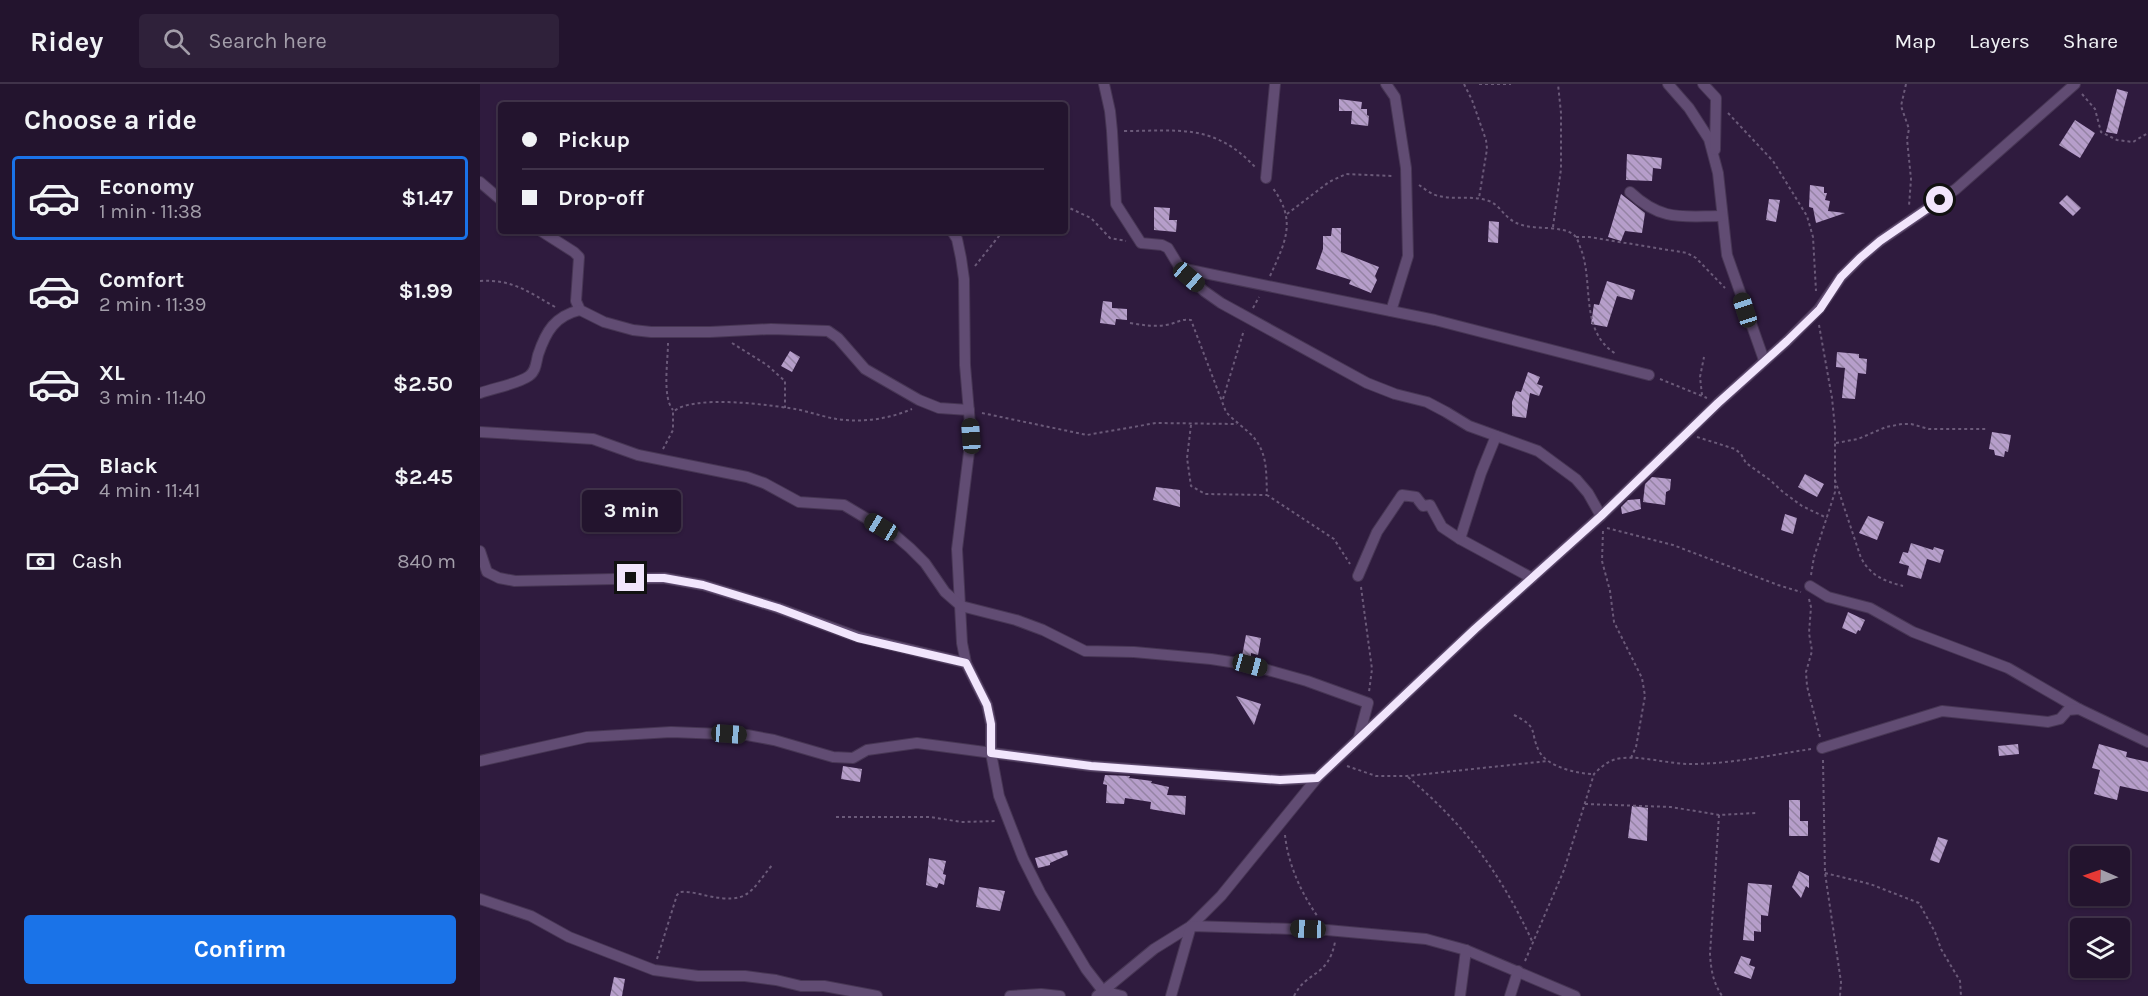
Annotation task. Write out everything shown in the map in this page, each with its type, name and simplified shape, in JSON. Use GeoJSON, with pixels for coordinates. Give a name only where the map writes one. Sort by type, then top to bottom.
{"type":"FeatureCollection","features":[{"type":"Feature","properties":{"kind":"street"},"geometry":{"type":"LineString","coordinates":[[1104,84],[1110,111],[1116,204],[1141,243],[1162,245],[1168,248],[1180,268],[1221,303],[1367,383],[1436,406],[1468,426],[1538,451],[1576,479],[1588,493],[1601,516]]}},
{"type":"Feature","properties":{"kind":"street"},"geometry":{"type":"LineString","coordinates":[[1266,178],[1275,84]]}},
{"type":"Feature","properties":{"kind":"street"},"geometry":{"type":"LineString","coordinates":[[1386,84],[1395,97],[1407,179],[1408,256],[1391,311]]}},
{"type":"Feature","properties":{"kind":"street"},"geometry":{"type":"LineString","coordinates":[[1668,84],[1689,108],[1709,139],[1718,173],[1727,255],[1764,360]]}},
{"type":"Feature","properties":{"kind":"street"},"geometry":{"type":"LineString","coordinates":[[1703,84],[1716,99]]}},
{"type":"Feature","properties":{"kind":"street"},"geometry":{"type":"LineString","coordinates":[[1714,84],[1716,99],[1714,156]]}},
{"type":"Feature","properties":{"kind":"street"},"geometry":{"type":"LineString","coordinates":[[1101,994],[1155,950],[1191,926],[1221,896],[1317,778],[1601,516],[1818,311],[1841,277],[1860,258],[1880,241],[1956,189],[2075,84]]}},
{"type":"Feature","properties":{"kind":"street"},"geometry":{"type":"LineString","coordinates":[[480,182],[498,197]]}},
{"type":"Feature","properties":{"kind":"street"},"geometry":{"type":"LineString","coordinates":[[1630,192],[1646,205],[1667,214],[1679,217],[1722,216]]}},
{"type":"Feature","properties":{"kind":"street"},"geometry":{"type":"LineString","coordinates":[[546,234],[579,257],[576,301],[580,310]]}},
{"type":"Feature","properties":{"kind":"street"},"geometry":{"type":"LineString","coordinates":[[954,234],[957,239],[964,279],[965,366],[970,455],[959,518],[957,549],[962,606],[962,643],[966,663],[987,705],[991,724],[991,753],[999,796],[1023,858],[1040,892],[1101,994]]}},
{"type":"Feature","properties":{"kind":"street"},"geometry":{"type":"LineString","coordinates":[[1180,268],[1435,320],[1649,375]]}},
{"type":"Feature","properties":{"kind":"street"},"geometry":{"type":"LineString","coordinates":[[480,393],[527,378],[534,371],[549,330],[566,313],[580,310],[604,322],[633,330],[711,332],[771,328],[828,331],[838,338],[865,369],[939,408],[969,410]]}},
{"type":"Feature","properties":{"kind":"street"},"geometry":{"type":"LineString","coordinates":[[480,432],[593,439],[638,455],[747,477],[764,483],[799,502],[844,505],[896,536],[925,563],[945,592],[962,606],[1034,627],[1085,651],[1134,652],[1211,659],[1250,665],[1307,681],[1368,703],[1359,738]]}},
{"type":"Feature","properties":{"kind":"street"},"geometry":{"type":"LineString","coordinates":[[1460,539],[1481,473],[1496,436]]}},
{"type":"Feature","properties":{"kind":"street"},"geometry":{"type":"LineString","coordinates":[[1358,576],[1377,532],[1402,495],[1416,497],[1423,506],[1430,506],[1442,527],[1460,539],[1532,578]]}},
{"type":"Feature","properties":{"kind":"street"},"geometry":{"type":"LineString","coordinates":[[480,551],[483,576],[515,581],[664,578],[703,585],[778,608],[858,638],[966,663]]}},
{"type":"Feature","properties":{"kind":"street"},"geometry":{"type":"LineString","coordinates":[[1809,590],[1870,608],[1913,632],[2008,668],[2079,709],[2148,741]]}},
{"type":"Feature","properties":{"kind":"street"},"geometry":{"type":"LineString","coordinates":[[1822,747],[1942,711],[2048,722],[2060,719],[2068,710],[2079,709]]}},
{"type":"Feature","properties":{"kind":"street"},"geometry":{"type":"LineString","coordinates":[[480,761],[587,737],[671,732],[747,735],[774,740],[833,757],[853,758],[867,750],[917,743],[1091,766],[1280,780],[1317,778]]}},
{"type":"Feature","properties":{"kind":"street"},"geometry":{"type":"LineString","coordinates":[[480,899],[531,916],[569,937],[654,970],[698,976],[745,976],[801,986],[824,986],[877,996]]}},
{"type":"Feature","properties":{"kind":"street"},"geometry":{"type":"LineString","coordinates":[[1191,926],[1332,930],[1426,939],[1466,950],[1575,996]]}},
{"type":"Feature","properties":{"kind":"street"},"geometry":{"type":"LineString","coordinates":[[1171,996],[1191,926]]}},
{"type":"Feature","properties":{"kind":"street"},"geometry":{"type":"LineString","coordinates":[[1461,996],[1466,950]]}},
{"type":"Feature","properties":{"kind":"street"},"geometry":{"type":"LineString","coordinates":[[1510,996],[1519,971]]}},
{"type":"Feature","properties":{"kind":"street"},"geometry":{"type":"LineString","coordinates":[[1010,996],[1041,994],[1060,996]]}},
{"type":"Feature","properties":{"kind":"street"},"geometry":{"type":"LineString","coordinates":[[1101,994],[1122,996]]}},
{"type":"Feature","properties":{"kind":"path"},"geometry":{"type":"LineString","coordinates":[[1464,84],[1486,141],[1479,198]]}},
{"type":"Feature","properties":{"kind":"path"},"geometry":{"type":"LineString","coordinates":[[1479,84],[1511,84]]}},
{"type":"Feature","properties":{"kind":"path"},"geometry":{"type":"LineString","coordinates":[[1553,228],[1562,150],[1557,84]]}},
{"type":"Feature","properties":{"kind":"path"},"geometry":{"type":"LineString","coordinates":[[1906,84],[1901,106],[1909,129],[1907,139],[1911,170],[1910,220]]}},
{"type":"Feature","properties":{"kind":"path"},"geometry":{"type":"LineString","coordinates":[[2075,84],[2095,109],[2101,132],[2117,140],[2133,142],[2148,133]]}},
{"type":"Feature","properties":{"kind":"path"},"geometry":{"type":"LineString","coordinates":[[1716,99],[1773,162],[1807,216],[1813,237],[1815,282],[1832,398],[1835,452]]}},
{"type":"Feature","properties":{"kind":"path"},"geometry":{"type":"LineString","coordinates":[[1112,131],[1184,130],[1201,132],[1248,159],[1281,199],[1287,214],[1288,227],[1267,282]]}},
{"type":"Feature","properties":{"kind":"path"},"geometry":{"type":"LineString","coordinates":[[1287,214],[1329,182],[1346,174],[1383,174],[1400,178]]}},
{"type":"Feature","properties":{"kind":"path"},"geometry":{"type":"LineString","coordinates":[[1418,185],[1439,196],[1479,198],[1497,205],[1507,218],[1522,226],[1553,228],[1570,232],[1576,237],[1585,260],[1590,313],[1595,331],[1611,351],[1619,356]]}},
{"type":"Feature","properties":{"kind":"path"},"geometry":{"type":"LineString","coordinates":[[1068,207],[1090,218],[1110,238],[1141,243]]}},
{"type":"Feature","properties":{"kind":"path"},"geometry":{"type":"LineString","coordinates":[[964,279],[1001,234]]}},
{"type":"Feature","properties":{"kind":"path"},"geometry":{"type":"LineString","coordinates":[[1576,237],[1589,237],[1687,253],[1696,258],[1730,293]]}},
{"type":"Feature","properties":{"kind":"path"},"geometry":{"type":"LineString","coordinates":[[480,281],[496,280],[515,284],[566,313]]}},
{"type":"Feature","properties":{"kind":"path"},"geometry":{"type":"LineString","coordinates":[[1222,400],[1248,316],[1262,291]]}},
{"type":"Feature","properties":{"kind":"path"},"geometry":{"type":"LineString","coordinates":[[1130,323],[1156,326],[1171,324],[1187,318],[1191,320],[1226,412],[1254,437],[1266,458],[1267,495]]}},
{"type":"Feature","properties":{"kind":"path"},"geometry":{"type":"LineString","coordinates":[[655,458],[666,446],[673,430],[673,412],[666,394],[668,331]]}},
{"type":"Feature","properties":{"kind":"path"},"geometry":{"type":"LineString","coordinates":[[731,343],[751,354],[785,381],[785,408]]}},
{"type":"Feature","properties":{"kind":"path"},"geometry":{"type":"LineString","coordinates":[[1702,395],[1700,377],[1704,357]]}},
{"type":"Feature","properties":{"kind":"path"},"geometry":{"type":"LineString","coordinates":[[1649,375],[1718,403]]}},
{"type":"Feature","properties":{"kind":"path"},"geometry":{"type":"LineString","coordinates":[[673,412],[679,406],[696,403],[731,402],[785,408],[842,420],[865,421],[899,414],[928,403]]}},
{"type":"Feature","properties":{"kind":"path"},"geometry":{"type":"LineString","coordinates":[[969,410],[1020,423],[1087,435],[1156,423],[1237,424]]}},
{"type":"Feature","properties":{"kind":"path"},"geometry":{"type":"LineString","coordinates":[[1836,443],[1858,439],[1886,427],[1902,424],[1929,429],[1988,429]]}},
{"type":"Feature","properties":{"kind":"path"},"geometry":{"type":"LineString","coordinates":[[1191,425],[1187,458],[1191,486],[1205,494],[1267,495],[1334,538],[1360,580],[1372,669],[1368,703]]}},
{"type":"Feature","properties":{"kind":"path"},"geometry":{"type":"LineString","coordinates":[[1687,434],[1735,449],[1746,463],[1783,492],[1802,506],[1827,518]]}},
{"type":"Feature","properties":{"kind":"path"},"geometry":{"type":"LineString","coordinates":[[1834,479],[1866,567],[1881,580],[1903,586]]}},
{"type":"Feature","properties":{"kind":"path"},"geometry":{"type":"LineString","coordinates":[[1631,758],[1636,747],[1645,696],[1642,678],[1614,622],[1610,591],[1602,561],[1603,527],[1673,545],[1778,585],[1809,590]]}},
{"type":"Feature","properties":{"kind":"path"},"geometry":{"type":"LineString","coordinates":[[1514,715],[1528,722],[1540,753],[1548,761],[1571,771],[1594,774]]}},
{"type":"Feature","properties":{"kind":"path"},"geometry":{"type":"LineString","coordinates":[[1519,971],[1564,870],[1594,774],[1608,762],[1619,758],[1631,758],[1667,763],[1714,763],[1822,747],[1825,873],[1841,982],[1840,996]]}},
{"type":"Feature","properties":{"kind":"path"},"geometry":{"type":"LineString","coordinates":[[1336,760],[1376,776],[1407,776],[1548,761]]}},
{"type":"Feature","properties":{"kind":"path"},"geometry":{"type":"LineString","coordinates":[[1407,776],[1446,811],[1500,878],[1533,943]]}},
{"type":"Feature","properties":{"kind":"path"},"geometry":{"type":"LineString","coordinates":[[1585,804],[1671,807],[1719,815],[1756,813]]}},
{"type":"Feature","properties":{"kind":"path"},"geometry":{"type":"LineString","coordinates":[[1719,815],[1710,954],[1713,978],[1722,996]]}},
{"type":"Feature","properties":{"kind":"path"},"geometry":{"type":"LineString","coordinates":[[836,817],[931,817],[961,822],[1009,821]]}},
{"type":"Feature","properties":{"kind":"path"},"geometry":{"type":"LineString","coordinates":[[1283,819],[1287,849],[1297,879],[1307,901],[1332,930],[1332,956],[1325,968],[1298,988],[1293,996]]}},
{"type":"Feature","properties":{"kind":"path"},"geometry":{"type":"LineString","coordinates":[[654,970],[677,895],[680,892],[724,899],[740,898],[753,889],[773,864]]}},
{"type":"Feature","properties":{"kind":"path"},"geometry":{"type":"LineString","coordinates":[[1825,873],[1870,884],[1919,903],[1935,932],[1941,949],[1960,981],[1961,996]]}},
{"type":"Feature","properties":{"kind":"building"},"geometry":{"type":"Polygon","coordinates":[[[2117,89],[2128,92],[2117,134],[2106,132],[2117,89]]]}},
{"type":"Feature","properties":{"kind":"building"},"geometry":{"type":"Polygon","coordinates":[[[1339,99],[1362,102],[1361,109],[1367,109],[1369,116],[1368,126],[1351,124],[1352,111],[1339,111],[1339,99]]]}},
{"type":"Feature","properties":{"kind":"building"},"geometry":{"type":"Polygon","coordinates":[[[2075,120],[2095,133],[2080,158],[2059,145],[2075,120]]]}},
{"type":"Feature","properties":{"kind":"building"},"geometry":{"type":"Polygon","coordinates":[[[1627,154],[1662,158],[1661,169],[1653,168],[1652,181],[1626,180],[1627,154]]]}},
{"type":"Feature","properties":{"kind":"building"},"geometry":{"type":"Polygon","coordinates":[[[1810,185],[1824,187],[1824,193],[1827,193],[1825,200],[1830,201],[1828,211],[1845,213],[1816,223],[1813,208],[1809,207],[1810,185]]]}},
{"type":"Feature","properties":{"kind":"building"},"geometry":{"type":"Polygon","coordinates":[[[1621,194],[1645,213],[1642,233],[1625,231],[1621,241],[1608,237],[1621,194]]]}},
{"type":"Feature","properties":{"kind":"building"},"geometry":{"type":"Polygon","coordinates":[[[2067,195],[2081,208],[2073,216],[2059,203],[2067,195]]]}},
{"type":"Feature","properties":{"kind":"building"},"geometry":{"type":"Polygon","coordinates":[[[1769,199],[1780,200],[1776,222],[1766,220],[1769,199]]]}},
{"type":"Feature","properties":{"kind":"building"},"geometry":{"type":"Polygon","coordinates":[[[1154,207],[1170,208],[1169,220],[1177,220],[1176,232],[1154,230],[1154,207]]]}},
{"type":"Feature","properties":{"kind":"building"},"geometry":{"type":"Polygon","coordinates":[[[1489,221],[1499,222],[1498,243],[1488,242],[1489,221]]]}},
{"type":"Feature","properties":{"kind":"building"},"geometry":{"type":"Polygon","coordinates":[[[1332,228],[1341,228],[1341,252],[1379,267],[1375,276],[1377,280],[1371,293],[1349,284],[1351,280],[1316,269],[1323,249],[1323,236],[1331,236],[1332,228]]]}},
{"type":"Feature","properties":{"kind":"building"},"geometry":{"type":"Polygon","coordinates":[[[1607,281],[1635,290],[1632,300],[1617,296],[1607,327],[1591,324],[1594,304],[1599,305],[1607,281]]]}},
{"type":"Feature","properties":{"kind":"building"},"geometry":{"type":"Polygon","coordinates":[[[1103,301],[1112,302],[1112,308],[1127,309],[1127,320],[1116,319],[1115,325],[1100,323],[1103,301]]]}},
{"type":"Feature","properties":{"kind":"building"},"geometry":{"type":"Polygon","coordinates":[[[790,351],[800,357],[792,372],[781,366],[790,351]]]}},
{"type":"Feature","properties":{"kind":"building"},"geometry":{"type":"Polygon","coordinates":[[[1837,352],[1859,354],[1859,358],[1867,359],[1866,374],[1858,373],[1855,399],[1842,398],[1845,368],[1836,367],[1837,352]]]}},
{"type":"Feature","properties":{"kind":"building"},"geometry":{"type":"Polygon","coordinates":[[[1528,372],[1540,377],[1537,384],[1543,386],[1539,396],[1530,393],[1526,418],[1512,416],[1512,402],[1516,391],[1521,392],[1528,372]]]}},
{"type":"Feature","properties":{"kind":"building"},"geometry":{"type":"Polygon","coordinates":[[[1992,432],[2011,435],[2008,452],[2005,451],[2004,457],[1995,455],[1994,450],[1989,449],[1992,432]]]}},
{"type":"Feature","properties":{"kind":"building"},"geometry":{"type":"Polygon","coordinates":[[[1805,474],[1824,484],[1817,497],[1798,487],[1805,474]]]}},
{"type":"Feature","properties":{"kind":"building"},"geometry":{"type":"Polygon","coordinates":[[[1652,477],[1671,479],[1670,490],[1666,492],[1665,505],[1643,502],[1645,484],[1652,477]]]}},
{"type":"Feature","properties":{"kind":"building"},"geometry":{"type":"Polygon","coordinates":[[[1156,487],[1180,490],[1180,507],[1153,500],[1156,487]]]}},
{"type":"Feature","properties":{"kind":"building"},"geometry":{"type":"Polygon","coordinates":[[[1640,499],[1641,509],[1622,514],[1621,507],[1628,500],[1640,499]]]}},
{"type":"Feature","properties":{"kind":"building"},"geometry":{"type":"Polygon","coordinates":[[[1785,514],[1797,518],[1793,534],[1781,530],[1785,514]]]}},
{"type":"Feature","properties":{"kind":"building"},"geometry":{"type":"Polygon","coordinates":[[[1868,516],[1884,522],[1877,540],[1859,533],[1868,516]]]}},
{"type":"Feature","properties":{"kind":"building"},"geometry":{"type":"Polygon","coordinates":[[[1911,543],[1933,550],[1934,547],[1944,550],[1940,563],[1927,559],[1921,579],[1907,575],[1909,566],[1899,563],[1903,552],[1908,553],[1911,543]]]}},
{"type":"Feature","properties":{"kind":"building"},"geometry":{"type":"Polygon","coordinates":[[[1848,612],[1865,620],[1856,634],[1842,628],[1848,612]]]}},
{"type":"Feature","properties":{"kind":"building"},"geometry":{"type":"Polygon","coordinates":[[[1246,635],[1261,638],[1258,655],[1251,653],[1251,658],[1242,656],[1246,635]]]}},
{"type":"Feature","properties":{"kind":"building"},"geometry":{"type":"Polygon","coordinates":[[[1236,696],[1261,704],[1254,725],[1236,696]]]}},
{"type":"Feature","properties":{"kind":"building"},"geometry":{"type":"Polygon","coordinates":[[[2018,744],[2019,754],[1999,756],[1998,746],[2018,744]]]}},
{"type":"Feature","properties":{"kind":"building"},"geometry":{"type":"Polygon","coordinates":[[[2099,744],[2127,752],[2126,757],[2148,762],[2148,792],[2120,786],[2117,800],[2094,794],[2100,770],[2092,768],[2099,744]]]}},
{"type":"Feature","properties":{"kind":"building"},"geometry":{"type":"Polygon","coordinates":[[[843,766],[862,769],[860,782],[841,779],[843,766]]]}},
{"type":"Feature","properties":{"kind":"building"},"geometry":{"type":"Polygon","coordinates":[[[1105,775],[1130,776],[1129,778],[1152,781],[1151,783],[1169,787],[1167,795],[1186,796],[1185,815],[1150,809],[1151,802],[1125,798],[1124,804],[1106,803],[1107,785],[1103,784],[1105,775]]]}},
{"type":"Feature","properties":{"kind":"building"},"geometry":{"type":"Polygon","coordinates":[[[1789,800],[1800,800],[1800,821],[1808,821],[1808,836],[1789,836],[1789,800]]]}},
{"type":"Feature","properties":{"kind":"building"},"geometry":{"type":"Polygon","coordinates":[[[1632,806],[1648,808],[1647,841],[1628,838],[1632,806]]]}},
{"type":"Feature","properties":{"kind":"building"},"geometry":{"type":"Polygon","coordinates":[[[1938,837],[1948,840],[1939,863],[1930,860],[1938,837]]]}},
{"type":"Feature","properties":{"kind":"building"},"geometry":{"type":"Polygon","coordinates":[[[1067,850],[1068,855],[1050,865],[1038,868],[1035,858],[1067,850]]]}},
{"type":"Feature","properties":{"kind":"building"},"geometry":{"type":"Polygon","coordinates":[[[929,858],[946,861],[943,874],[946,875],[944,885],[939,883],[937,888],[926,885],[929,858]]]}},
{"type":"Feature","properties":{"kind":"building"},"geometry":{"type":"Polygon","coordinates":[[[1799,871],[1809,876],[1809,888],[1806,886],[1801,898],[1792,887],[1799,871]]]}},
{"type":"Feature","properties":{"kind":"building"},"geometry":{"type":"Polygon","coordinates":[[[1748,883],[1772,885],[1768,916],[1761,915],[1761,932],[1754,931],[1754,941],[1743,940],[1748,883]]]}},
{"type":"Feature","properties":{"kind":"building"},"geometry":{"type":"Polygon","coordinates":[[[979,887],[1005,891],[1000,911],[976,907],[979,887]]]}},
{"type":"Feature","properties":{"kind":"building"},"geometry":{"type":"Polygon","coordinates":[[[1741,956],[1751,959],[1749,965],[1755,967],[1751,979],[1734,973],[1741,956]]]}},
{"type":"Feature","properties":{"kind":"building"},"geometry":{"type":"Polygon","coordinates":[[[614,977],[625,979],[622,996],[610,996],[614,977]]]}},
{"type":"Feature","properties":{"kind":"route"},"geometry":{"type":"LineString","coordinates":[[631,578],[664,578],[703,585],[778,608],[858,638],[966,663],[987,705],[991,724],[991,753],[1091,766],[1280,780],[1317,778],[1410,689],[1601,516],[1718,403],[1787,341],[1820,309],[1841,277],[1860,258],[1880,241],[1940,200]]}}]}
